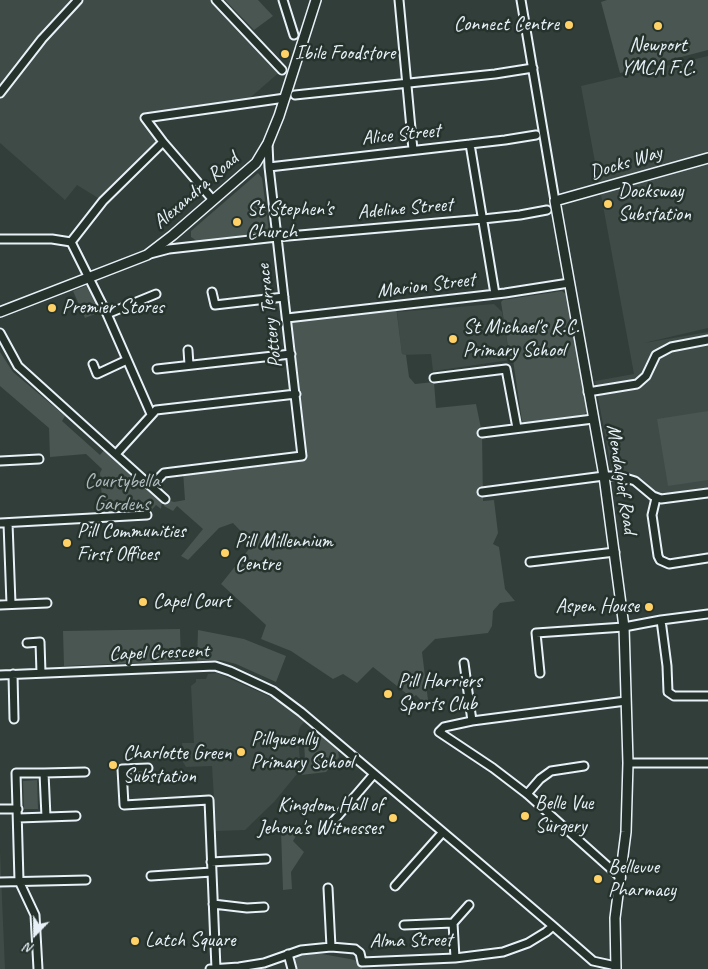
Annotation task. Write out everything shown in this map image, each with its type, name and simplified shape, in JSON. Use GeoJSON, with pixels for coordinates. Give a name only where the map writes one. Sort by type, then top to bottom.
{"type":"FeatureCollection","features":[{"type":"Feature","properties":{"kind":"street"},"geometry":{"type":"LineString","coordinates":[[0,93],[42,39],[78,0]]}},
{"type":"Feature","properties":{"kind":"street"},"geometry":{"type":"LineString","coordinates":[[216,0],[282,70]]}},
{"type":"Feature","properties":{"kind":"street"},"geometry":{"type":"LineString","coordinates":[[283,0],[294,35]]}},
{"type":"Feature","properties":{"kind":"street","name":"Alexandra Road"},"geometry":{"type":"LineString","coordinates":[[0,312],[147,255],[256,163],[268,143],[285,98],[316,0]]}},
{"type":"Feature","properties":{"kind":"street"},"geometry":{"type":"LineString","coordinates":[[399,0],[413,150]]}},
{"type":"Feature","properties":{"kind":"street","name":"Mendalgief Road"},"geometry":{"type":"LineString","coordinates":[[522,0],[569,284],[604,476],[624,627],[628,763],[626,832],[615,918],[616,968]]}},
{"type":"Feature","properties":{"kind":"street"},"geometry":{"type":"LineString","coordinates":[[295,94],[495,74],[533,68]]}},
{"type":"Feature","properties":{"kind":"street"},"geometry":{"type":"LineString","coordinates":[[213,200],[145,118],[285,98]]}},
{"type":"Feature","properties":{"kind":"street","name":"Alice Street"},"geometry":{"type":"LineString","coordinates":[[269,168],[536,135]]}},
{"type":"Feature","properties":{"kind":"street"},"geometry":{"type":"LineString","coordinates":[[71,242],[103,201],[163,142]]}},
{"type":"Feature","properties":{"kind":"street","name":"Pottery Terrace"},"geometry":{"type":"LineString","coordinates":[[151,486],[164,473],[302,456],[269,168],[268,143]]}},
{"type":"Feature","properties":{"kind":"street"},"geometry":{"type":"LineString","coordinates":[[470,144],[495,294]]}},
{"type":"Feature","properties":{"kind":"street","name":"Docks Way"},"geometry":{"type":"LineString","coordinates":[[555,201],[708,158]]}},
{"type":"Feature","properties":{"kind":"street","name":"Adeline Street"},"geometry":{"type":"LineString","coordinates":[[147,255],[169,250],[277,237],[483,219],[547,210]]}},
{"type":"Feature","properties":{"kind":"street"},"geometry":{"type":"LineString","coordinates":[[0,239],[52,239],[71,242]]}},
{"type":"Feature","properties":{"kind":"street"},"geometry":{"type":"LineString","coordinates":[[71,242],[107,314],[151,414]]}},
{"type":"Feature","properties":{"kind":"street","name":"Marion Street"},"geometry":{"type":"LineString","coordinates":[[287,318],[569,284]]}},
{"type":"Feature","properties":{"kind":"street"},"geometry":{"type":"LineString","coordinates":[[212,292],[215,305],[284,297]]}},
{"type":"Feature","properties":{"kind":"street"},"geometry":{"type":"LineString","coordinates":[[107,314],[156,294]]}},
{"type":"Feature","properties":{"kind":"street"},"geometry":{"type":"LineString","coordinates":[[0,333],[18,366],[166,499]]}},
{"type":"Feature","properties":{"kind":"street"},"geometry":{"type":"LineString","coordinates":[[588,392],[637,384],[646,376],[656,355],[671,347],[708,340]]}},
{"type":"Feature","properties":{"kind":"street"},"geometry":{"type":"LineString","coordinates":[[188,350],[190,365]]}},
{"type":"Feature","properties":{"kind":"street"},"geometry":{"type":"LineString","coordinates":[[157,369],[291,354]]}},
{"type":"Feature","properties":{"kind":"street"},"geometry":{"type":"LineString","coordinates":[[93,364],[97,374],[127,360]]}},
{"type":"Feature","properties":{"kind":"street"},"geometry":{"type":"LineString","coordinates":[[434,378],[506,369],[517,428]]}},
{"type":"Feature","properties":{"kind":"street"},"geometry":{"type":"LineString","coordinates":[[116,454],[156,410],[296,394]]}},
{"type":"Feature","properties":{"kind":"street"},"geometry":{"type":"LineString","coordinates":[[482,433],[593,419]]}},
{"type":"Feature","properties":{"kind":"street"},"geometry":{"type":"LineString","coordinates":[[0,461],[39,460]]}},
{"type":"Feature","properties":{"kind":"street"},"geometry":{"type":"LineString","coordinates":[[482,492],[604,476],[620,476],[631,479],[656,498],[665,500],[708,493]]}},
{"type":"Feature","properties":{"kind":"street"},"geometry":{"type":"LineString","coordinates":[[656,498],[652,515],[660,560],[669,564],[708,558]]}},
{"type":"Feature","properties":{"kind":"street"},"geometry":{"type":"LineString","coordinates":[[11,604],[4,523],[148,515]]}},
{"type":"Feature","properties":{"kind":"street"},"geometry":{"type":"LineString","coordinates":[[530,562],[615,552]]}},
{"type":"Feature","properties":{"kind":"street"},"geometry":{"type":"LineString","coordinates":[[0,605],[47,602]]}},
{"type":"Feature","properties":{"kind":"street"},"geometry":{"type":"LineString","coordinates":[[540,673],[536,633],[624,627],[708,614]]}},
{"type":"Feature","properties":{"kind":"street"},"geometry":{"type":"LineString","coordinates":[[661,620],[667,666],[668,692],[677,696],[708,696]]}},
{"type":"Feature","properties":{"kind":"street"},"geometry":{"type":"LineString","coordinates":[[27,643],[40,642],[41,673]]}},
{"type":"Feature","properties":{"kind":"street"},"geometry":{"type":"LineString","coordinates":[[464,664],[472,721]]}},
{"type":"Feature","properties":{"kind":"street","name":"Capel Crescent"},"geometry":{"type":"LineString","coordinates":[[0,675],[215,666],[273,691],[301,712],[553,926],[592,965],[616,968]]}},
{"type":"Feature","properties":{"kind":"street"},"geometry":{"type":"LineString","coordinates":[[12,674],[14,719]]}},
{"type":"Feature","properties":{"kind":"street"},"geometry":{"type":"LineString","coordinates":[[620,878],[527,794],[493,768],[439,732],[444,727],[472,721],[626,701]]}},
{"type":"Feature","properties":{"kind":"street"},"geometry":{"type":"LineString","coordinates":[[628,763],[708,763]]}},
{"type":"Feature","properties":{"kind":"street"},"geometry":{"type":"LineString","coordinates":[[527,794],[540,778],[551,771],[584,766]]}},
{"type":"Feature","properties":{"kind":"street"},"geometry":{"type":"LineString","coordinates":[[148,768],[122,769],[124,805],[209,800],[216,968]]}},
{"type":"Feature","properties":{"kind":"street"},"geometry":{"type":"LineString","coordinates":[[38,969],[35,915],[20,881],[16,773],[85,772]]}},
{"type":"Feature","properties":{"kind":"street"},"geometry":{"type":"LineString","coordinates":[[44,773],[46,817]]}},
{"type":"Feature","properties":{"kind":"street"},"geometry":{"type":"LineString","coordinates":[[325,831],[374,774]]}},
{"type":"Feature","properties":{"kind":"street"},"geometry":{"type":"LineString","coordinates":[[0,809],[18,809]]}},
{"type":"Feature","properties":{"kind":"street"},"geometry":{"type":"LineString","coordinates":[[18,818],[76,816]]}},
{"type":"Feature","properties":{"kind":"street"},"geometry":{"type":"LineString","coordinates":[[395,886],[442,832]]}},
{"type":"Feature","properties":{"kind":"street"},"geometry":{"type":"LineString","coordinates":[[212,862],[266,859]]}},
{"type":"Feature","properties":{"kind":"street"},"geometry":{"type":"LineString","coordinates":[[151,876],[212,872]]}},
{"type":"Feature","properties":{"kind":"street"},"geometry":{"type":"LineString","coordinates":[[0,882],[86,880]]}},
{"type":"Feature","properties":{"kind":"street"},"geometry":{"type":"LineString","coordinates":[[328,888],[331,947]]}},
{"type":"Feature","properties":{"kind":"street"},"geometry":{"type":"LineString","coordinates":[[214,904],[247,908],[264,907]]}},
{"type":"Feature","properties":{"kind":"street"},"geometry":{"type":"LineString","coordinates":[[455,958],[453,924],[469,905]]}},
{"type":"Feature","properties":{"kind":"street"},"geometry":{"type":"LineString","coordinates":[[404,925],[453,924]]}},
{"type":"Feature","properties":{"kind":"street","name":"Alma Street"},"geometry":{"type":"LineString","coordinates":[[210,969],[264,963],[301,950],[331,947],[355,949],[360,953],[362,966],[503,952],[516,948],[546,932],[553,926]]}},
{"type":"Feature","properties":{"kind":"street"},"geometry":{"type":"LineString","coordinates":[[288,954],[292,969]]}},
{"type":"Feature","properties":{"kind":"shaded area"},"geometry":{"type":"Polygon","coordinates":[[[0,0],[73,0],[14,65],[16,67],[0,89],[0,0]]]}},
{"type":"Feature","properties":{"kind":"shaded area"},"geometry":{"type":"Polygon","coordinates":[[[82,0],[217,0],[282,70],[244,103],[146,117],[163,142],[103,201],[77,185],[65,200],[0,143],[0,94],[43,41],[82,0]]]}},
{"type":"Feature","properties":{"kind":"shaded area"},"geometry":{"type":"Polygon","coordinates":[[[708,56],[708,328],[644,343],[708,332],[708,488],[663,495],[654,491],[642,479],[628,472],[612,472],[595,381],[634,374],[581,86],[708,56]]]}},
{"type":"Feature","properties":{"kind":"shaded area","name":"St Michael's R.C. Primary School"},"geometry":{"type":"Polygon","coordinates":[[[494,304],[502,312],[510,360],[433,371],[431,354],[402,355],[397,312],[494,304]]]}},
{"type":"Feature","properties":{"kind":"shaded area","name":"Pillgwenlly Primary School"},"geometry":{"type":"Polygon","coordinates":[[[217,673],[291,706],[306,720],[300,727],[298,734],[300,762],[297,774],[274,802],[245,830],[216,831],[212,766],[186,767],[183,762],[182,743],[194,743],[191,686],[196,682],[196,679],[206,679],[208,674],[217,673]]]}},
{"type":"Feature","properties":{"kind":"shaded area"},"geometry":{"type":"Polygon","coordinates":[[[0,851],[5,969],[0,969],[0,851]]]}},
{"type":"Feature","properties":{"kind":"green space"},"geometry":{"type":"Polygon","coordinates":[[[225,0],[258,0],[273,16],[254,30],[225,0]]]}},
{"type":"Feature","properties":{"kind":"green space","name":"Newport YMCA F.C."},"geometry":{"type":"Polygon","coordinates":[[[607,0],[708,0],[708,50],[620,73],[601,2],[607,0]]]}},
{"type":"Feature","properties":{"kind":"green space"},"geometry":{"type":"Polygon","coordinates":[[[258,173],[262,178],[269,231],[266,235],[197,241],[191,237],[191,231],[258,173]]]}},
{"type":"Feature","properties":{"kind":"green space"},"geometry":{"type":"Polygon","coordinates":[[[88,285],[100,312],[85,318],[73,291],[88,285]]]}},
{"type":"Feature","properties":{"kind":"green space"},"geometry":{"type":"Polygon","coordinates":[[[562,291],[567,295],[587,411],[583,416],[526,424],[522,421],[513,360],[510,360],[501,302],[503,300],[562,291]]]}},
{"type":"Feature","properties":{"kind":"green space"},"geometry":{"type":"Polygon","coordinates":[[[396,306],[402,354],[406,355],[409,377],[415,384],[434,382],[436,408],[476,404],[482,433],[483,501],[494,500],[498,533],[493,544],[499,547],[505,589],[515,601],[500,603],[493,611],[492,626],[488,633],[435,639],[422,652],[429,708],[416,695],[412,698],[373,667],[357,683],[343,674],[333,679],[291,651],[261,639],[266,625],[221,584],[253,544],[233,523],[219,528],[188,560],[181,556],[203,529],[177,506],[173,511],[164,506],[165,499],[174,502],[185,500],[183,471],[302,455],[287,318],[396,306]]]}},
{"type":"Feature","properties":{"kind":"green space","name":"Courtybella Gardens"},"geometry":{"type":"Polygon","coordinates":[[[0,352],[13,372],[65,416],[62,421],[100,455],[104,450],[162,501],[161,509],[156,505],[148,514],[139,506],[134,512],[106,514],[103,511],[100,473],[102,469],[86,454],[50,457],[49,428],[0,386],[0,352]]]}},
{"type":"Feature","properties":{"kind":"green space"},"geometry":{"type":"Polygon","coordinates":[[[708,411],[708,480],[668,486],[657,419],[708,411]]]}},
{"type":"Feature","properties":{"kind":"green space"},"geometry":{"type":"Polygon","coordinates":[[[180,629],[181,661],[64,666],[63,631],[180,629]]]}},
{"type":"Feature","properties":{"kind":"green space"},"geometry":{"type":"Polygon","coordinates":[[[198,630],[244,639],[286,656],[276,682],[236,664],[220,660],[197,661],[198,630]]]}},
{"type":"Feature","properties":{"kind":"green space"},"geometry":{"type":"Polygon","coordinates":[[[319,734],[338,751],[339,757],[326,772],[301,775],[305,761],[304,740],[309,736],[319,734]]]}},
{"type":"Feature","properties":{"kind":"green space"},"geometry":{"type":"Polygon","coordinates":[[[37,780],[38,809],[24,809],[23,781],[37,780]]]}},
{"type":"Feature","properties":{"kind":"green space"},"geometry":{"type":"Polygon","coordinates":[[[282,824],[296,836],[293,841],[304,852],[291,872],[292,889],[283,890],[281,831],[282,824]]]}},
{"type":"Feature","properties":{"kind":"green space"},"geometry":{"type":"Polygon","coordinates":[[[288,954],[322,954],[350,959],[362,962],[362,969],[292,969],[288,954]]]}},
{"type":"Feature","properties":{"kind":"place","name":"Connect Centre"},"geometry":{"type":"Point","coordinates":[569,25]}},
{"type":"Feature","properties":{"kind":"place","name":"Newport YMCA F.C."},"geometry":{"type":"Point","coordinates":[658,26]}},
{"type":"Feature","properties":{"kind":"place","name":"Ibile Foodstore"},"geometry":{"type":"Point","coordinates":[285,54]}},
{"type":"Feature","properties":{"kind":"place","name":"Docksway Substation"},"geometry":{"type":"Point","coordinates":[608,204]}},
{"type":"Feature","properties":{"kind":"place","name":"St Stephen's Church"},"geometry":{"type":"Point","coordinates":[237,222]}},
{"type":"Feature","properties":{"kind":"place","name":"Premier Stores"},"geometry":{"type":"Point","coordinates":[52,308]}},
{"type":"Feature","properties":{"kind":"place","name":"St Michael's R.C. Primary School"},"geometry":{"type":"Point","coordinates":[453,339]}},
{"type":"Feature","properties":{"kind":"place","name":"Pill Communities First Offices"},"geometry":{"type":"Point","coordinates":[67,543]}},
{"type":"Feature","properties":{"kind":"place","name":"Pill Millennium Centre"},"geometry":{"type":"Point","coordinates":[225,553]}},
{"type":"Feature","properties":{"kind":"place","name":"Capel Court"},"geometry":{"type":"Point","coordinates":[143,602]}},
{"type":"Feature","properties":{"kind":"place","name":"Aspen House"},"geometry":{"type":"Point","coordinates":[649,607]}},
{"type":"Feature","properties":{"kind":"place","name":"Pill Harriers Sports Club"},"geometry":{"type":"Point","coordinates":[388,694]}},
{"type":"Feature","properties":{"kind":"place","name":"Pillgwenlly Primary School"},"geometry":{"type":"Point","coordinates":[241,752]}},
{"type":"Feature","properties":{"kind":"place","name":"Charlotte Green Substation"},"geometry":{"type":"Point","coordinates":[113,765]}},
{"type":"Feature","properties":{"kind":"place","name":"Belle Vue Surgery"},"geometry":{"type":"Point","coordinates":[525,816]}},
{"type":"Feature","properties":{"kind":"place","name":"Kingdom Hall of Jehova's Witnesses"},"geometry":{"type":"Point","coordinates":[393,818]}},
{"type":"Feature","properties":{"kind":"place","name":"Bellevue Pharmacy"},"geometry":{"type":"Point","coordinates":[598,879]}},
{"type":"Feature","properties":{"kind":"place","name":"Latch Square"},"geometry":{"type":"Point","coordinates":[135,941]}}]}
